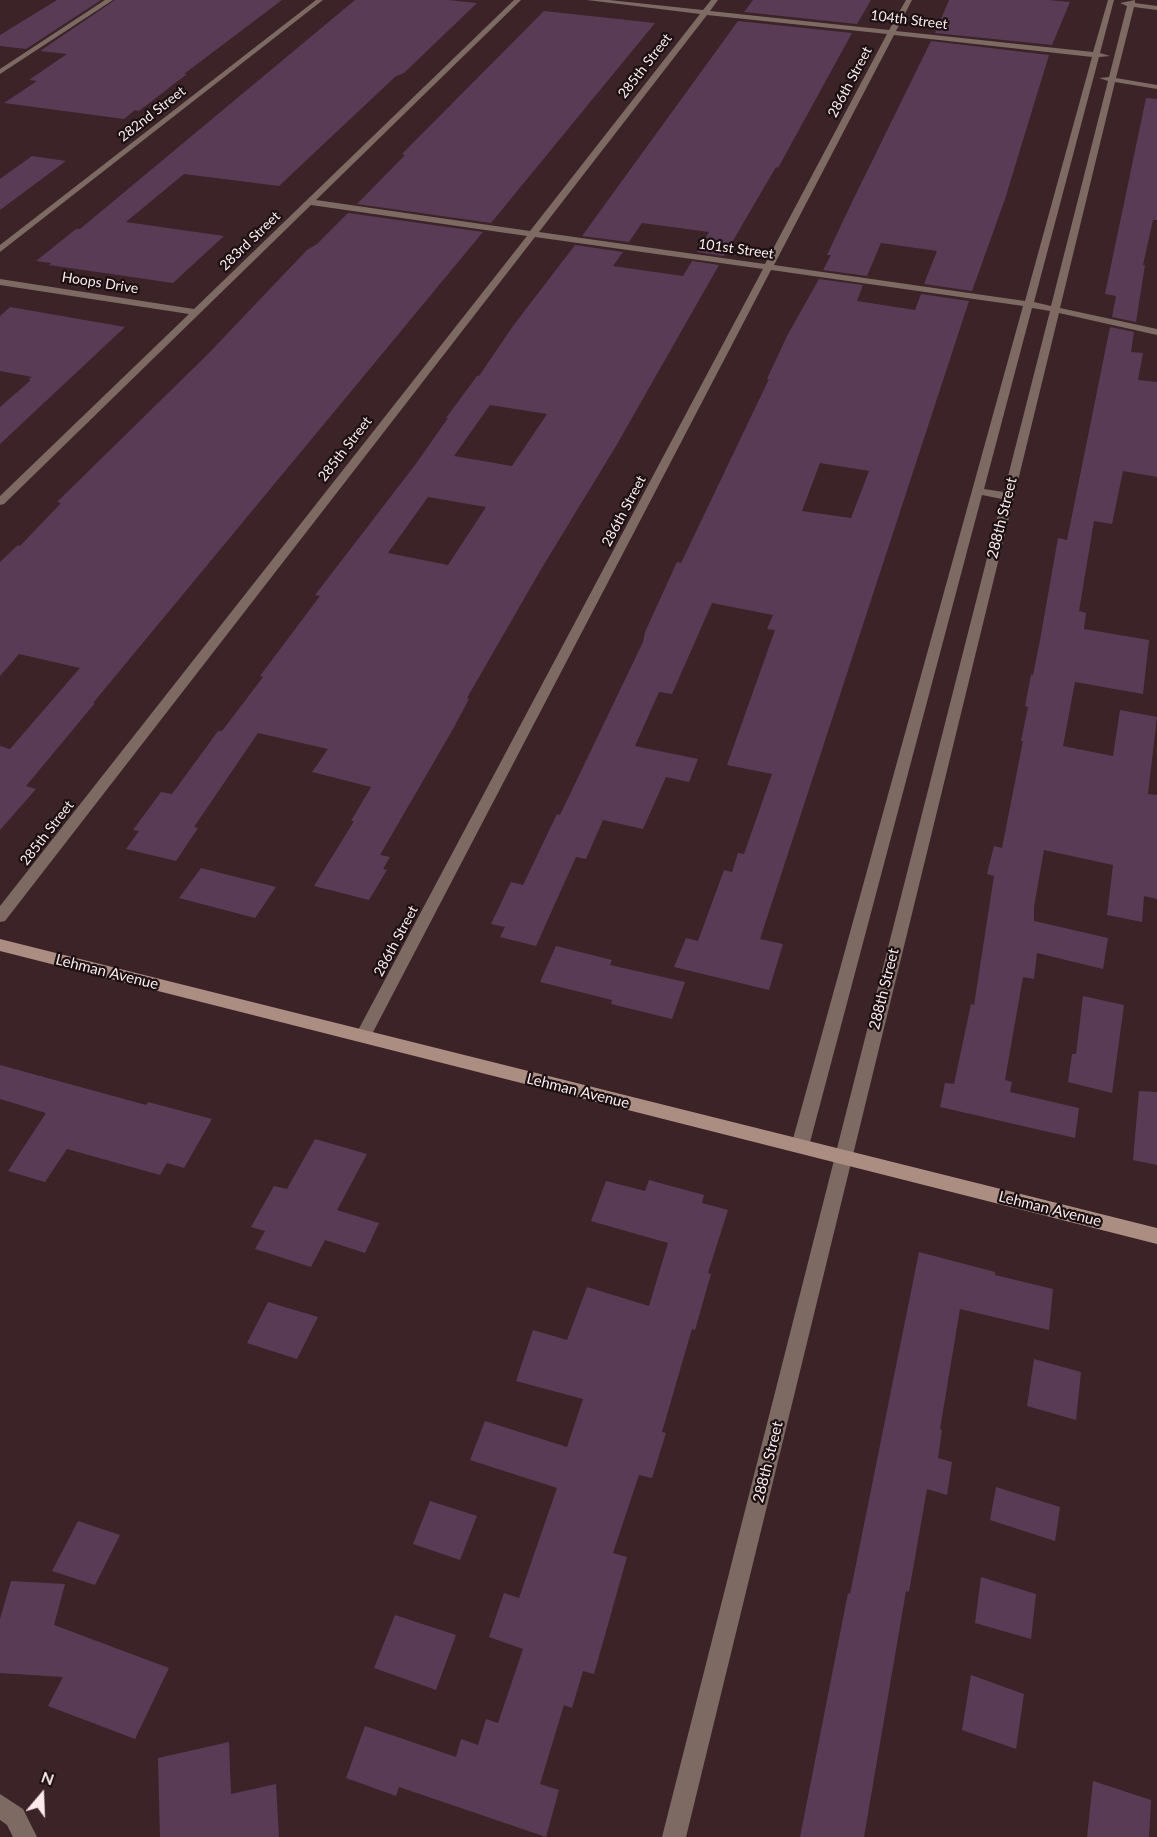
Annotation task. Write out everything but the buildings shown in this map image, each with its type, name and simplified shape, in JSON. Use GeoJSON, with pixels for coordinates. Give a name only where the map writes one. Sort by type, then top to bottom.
{"type":"FeatureCollection","features":[{"type":"Feature","properties":{"kind":"street"},"geometry":{"type":"LineString","coordinates":[[0,72],[110,0]]}},
{"type":"Feature","properties":{"kind":"street","name":"282nd Street"},"geometry":{"type":"LineString","coordinates":[[0,249],[320,0]]}},
{"type":"Feature","properties":{"kind":"street","name":"283rd Street"},"geometry":{"type":"LineString","coordinates":[[0,502],[518,0]]}},
{"type":"Feature","properties":{"kind":"street","name":"104th Street"},"geometry":{"type":"LineString","coordinates":[[590,0],[1117,58]]}},
{"type":"Feature","properties":{"kind":"street","name":"285th Street"},"geometry":{"type":"LineString","coordinates":[[0,917],[715,0]]}},
{"type":"Feature","properties":{"kind":"street","name":"286th Street"},"geometry":{"type":"LineString","coordinates":[[363,1036],[909,0]]}},
{"type":"Feature","properties":{"kind":"street"},"geometry":{"type":"LineString","coordinates":[[1111,1],[1131,2],[1157,8]]}},
{"type":"Feature","properties":{"kind":"street","name":"288th Street"},"geometry":{"type":"LineString","coordinates":[[674,1837],[1054,309],[1073,140],[1111,1]]}},
{"type":"Feature","properties":{"kind":"street","name":"288th Street"},"geometry":{"type":"LineString","coordinates":[[800,1146],[1029,304],[1096,142],[1131,2]]}},
{"type":"Feature","properties":{"kind":"street"},"geometry":{"type":"LineString","coordinates":[[1091,75],[1157,78]]}},
{"type":"Feature","properties":{"kind":"street"},"geometry":{"type":"LineString","coordinates":[[1113,75],[1157,87]]}},
{"type":"Feature","properties":{"kind":"street"},"geometry":{"type":"LineString","coordinates":[[1073,140],[1096,142]]}},
{"type":"Feature","properties":{"kind":"street","name":"101st Street"},"geometry":{"type":"LineString","coordinates":[[309,202],[1029,304],[1157,332]]}},
{"type":"Feature","properties":{"kind":"street","name":"Hoops Drive"},"geometry":{"type":"LineString","coordinates":[[0,282],[196,312]]}},
{"type":"Feature","properties":{"kind":"street"},"geometry":{"type":"LineString","coordinates":[[978,491],[1007,496]]}},
{"type":"Feature","properties":{"kind":"street","name":"Lehman Avenue"},"geometry":{"type":"LineString","coordinates":[[0,945],[1157,1236]]}},
{"type":"Feature","properties":{"kind":"street"},"geometry":{"type":"LineString","coordinates":[[0,1805],[15,1817],[25,1837]]}}]}
